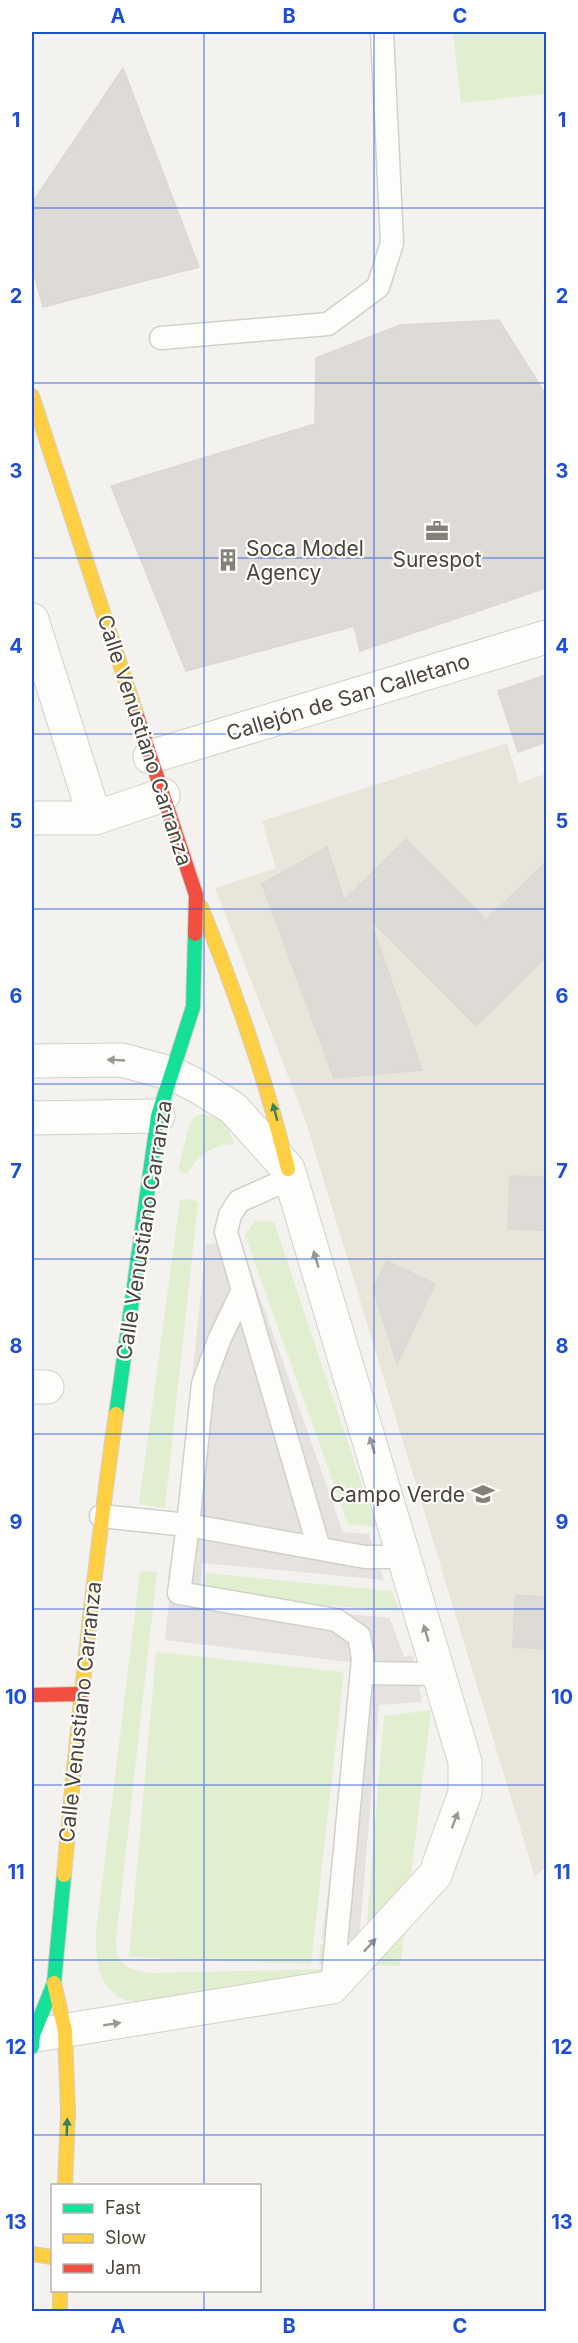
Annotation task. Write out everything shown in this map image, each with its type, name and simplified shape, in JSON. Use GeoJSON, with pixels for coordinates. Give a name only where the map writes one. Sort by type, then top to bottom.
{"type":"FeatureCollection","features":[{"type":"Feature","properties":{"kind":"street","name":"Calle Venustiano Carranza"},"geometry":{"type":"LineString","coordinates":[[32,396],[196,895],[192,1007],[158,1116],[101,1516],[81,1694],[54,1983],[32,2041]]}},
{"type":"Feature","properties":{"kind":"street"},"geometry":{"type":"LineString","coordinates":[[32,620],[95,818]]}},
{"type":"Feature","properties":{"kind":"street","name":"Callejón de San Calletano"},"geometry":{"type":"LineString","coordinates":[[150,757],[546,637]]}},
{"type":"Feature","properties":{"kind":"street"},"geometry":{"type":"LineString","coordinates":[[32,818],[95,818],[163,795]]}},
{"type":"Feature","properties":{"kind":"street"},"geometry":{"type":"LineString","coordinates":[[32,2041],[65,2031],[332,1987],[435,1875],[465,1793],[465,1762],[290,1173],[275,1110],[234,988],[196,895]]}},
{"type":"Feature","properties":{"kind":"street"},"geometry":{"type":"LineString","coordinates":[[32,1061],[122,1060],[172,1074],[233,1108],[290,1173]]}},
{"type":"Feature","properties":{"kind":"street"},"geometry":{"type":"LineString","coordinates":[[32,1118],[158,1116]]}},
{"type":"Feature","properties":{"kind":"street"},"geometry":{"type":"LineString","coordinates":[[32,1695],[81,1694]]}},
{"type":"Feature","properties":{"kind":"street","name":"Calle Venustiano Carranza"},"geometry":{"type":"LineString","coordinates":[[54,1983],[65,2031],[68,2112],[65,2184]]}},
{"type":"Feature","properties":{"kind":"street"},"geometry":{"type":"LineString","coordinates":[[32,2254],[51,2257]]}},
{"type":"Feature","properties":{"kind":"street"},"geometry":{"type":"LineString","coordinates":[[60,2292],[60,2312]]}},
{"type":"Feature","properties":{"kind":"lane"},"geometry":{"type":"LineString","coordinates":[[161,338],[328,324],[378,286],[392,243],[382,32]]}},
{"type":"Feature","properties":{"kind":"lane"},"geometry":{"type":"LineString","coordinates":[[290,1173],[239,1200],[230,1215],[226,1232],[319,1548]]}},
{"type":"Feature","properties":{"kind":"lane"},"geometry":{"type":"LineString","coordinates":[[243,1290],[219,1340],[203,1384],[179,1593],[336,1620],[359,1636],[363,1658],[362,1673],[332,1987]]}},
{"type":"Feature","properties":{"kind":"lane"},"geometry":{"type":"LineString","coordinates":[[101,1516],[188,1525],[365,1557],[405,1557]]}},
{"type":"Feature","properties":{"kind":"lane"},"geometry":{"type":"LineString","coordinates":[[362,1673],[438,1674]]}},
{"type":"Feature","properties":{"kind":"shaded area","name":"Campo Verde"},"geometry":{"type":"Polygon","coordinates":[[[507,743],[519,783],[546,774],[546,1867],[535,1877],[306,1122],[215,888],[276,868],[262,821],[507,743]]]}},
{"type":"Feature","properties":{"kind":"shaded area"},"geometry":{"type":"Polygon","coordinates":[[[241,1243],[343,1532],[369,1534],[384,1580],[202,1563],[200,1600],[390,1618],[404,1657],[413,1655],[422,1702],[379,1705],[359,1940],[322,1938],[357,1663],[165,1640],[206,1244],[241,1243]]]}},
{"type":"Feature","properties":{"kind":"green space"},"geometry":{"type":"Polygon","coordinates":[[[453,32],[546,32],[546,94],[461,103],[453,32]]]}},
{"type":"Feature","properties":{"kind":"green space"},"geometry":{"type":"Polygon","coordinates":[[[203,1114],[224,1120],[235,1145],[213,1148],[195,1162],[187,1174],[178,1170],[188,1130],[194,1117],[203,1114]]]}},
{"type":"Feature","properties":{"kind":"green space"},"geometry":{"type":"Polygon","coordinates":[[[191,1199],[198,1202],[165,1508],[139,1504],[180,1200],[191,1199]]]}},
{"type":"Feature","properties":{"kind":"green space"},"geometry":{"type":"Polygon","coordinates":[[[255,1221],[274,1222],[376,1527],[348,1524],[245,1235],[255,1221]]]}},
{"type":"Feature","properties":{"kind":"green space"},"geometry":{"type":"Polygon","coordinates":[[[140,1571],[157,1572],[116,1941],[121,1961],[130,1968],[150,1973],[383,1968],[151,2002],[123,1999],[115,1994],[103,1980],[96,1952],[96,1933],[140,1571]]]}},
{"type":"Feature","properties":{"kind":"green space"},"geometry":{"type":"Polygon","coordinates":[[[206,1573],[392,1591],[400,1611],[205,1596],[206,1573]]]}},
{"type":"Feature","properties":{"kind":"green space"},"geometry":{"type":"Polygon","coordinates":[[[156,1652],[344,1672],[311,1964],[129,1957],[156,1652]]]}},
{"type":"Feature","properties":{"kind":"green space"},"geometry":{"type":"Polygon","coordinates":[[[431,1710],[400,1966],[319,1964],[320,1945],[365,1947],[384,1716],[431,1710]]]}},
{"type":"Feature","properties":{"kind":"building"},"geometry":{"type":"Polygon","coordinates":[[[123,68],[199,267],[43,307],[32,266],[32,203],[123,68]]]}},
{"type":"Feature","properties":{"kind":"building","name":"Surespot"},"geometry":{"type":"Polygon","coordinates":[[[499,320],[546,395],[546,588],[360,651],[354,626],[186,671],[111,486],[315,424],[316,358],[400,325],[499,320]]]}},
{"type":"Feature","properties":{"kind":"building"},"geometry":{"type":"Polygon","coordinates":[[[546,675],[546,742],[518,752],[498,691],[546,675]]]}},
{"type":"Feature","properties":{"kind":"building"},"geometry":{"type":"Polygon","coordinates":[[[406,839],[486,920],[546,862],[546,957],[476,1026],[370,919],[422,1070],[334,1078],[262,884],[327,847],[344,900],[406,839]]]}},
{"type":"Feature","properties":{"kind":"building"},"geometry":{"type":"Polygon","coordinates":[[[510,1176],[546,1177],[546,1230],[508,1229],[510,1176]]]}},
{"type":"Feature","properties":{"kind":"building"},"geometry":{"type":"Polygon","coordinates":[[[387,1261],[435,1284],[397,1364],[373,1288],[387,1261]]]}},
{"type":"Feature","properties":{"kind":"building"},"geometry":{"type":"Polygon","coordinates":[[[515,1595],[546,1597],[546,1649],[513,1647],[515,1595]]]}},
{"type":"Feature","properties":{"kind":"traffic: fast"},"geometry":{"type":"LineString","coordinates":[[116,1414],[158,1116],[193,1007],[195,934]]}},
{"type":"Feature","properties":{"kind":"traffic: fast"},"geometry":{"type":"LineString","coordinates":[[32,2047],[33,2035],[54,1983],[64,1875]]}},
{"type":"Feature","properties":{"kind":"traffic: slow"},"geometry":{"type":"LineString","coordinates":[[32,396],[137,716]]}},
{"type":"Feature","properties":{"kind":"traffic: slow"},"geometry":{"type":"LineString","coordinates":[[201,907],[249,1036],[288,1169]]}},
{"type":"Feature","properties":{"kind":"traffic: slow"},"geometry":{"type":"LineString","coordinates":[[64,1875],[87,1644],[116,1414]]}},
{"type":"Feature","properties":{"kind":"traffic: slow"},"geometry":{"type":"LineString","coordinates":[[54,1983],[65,2031],[68,2112],[65,2184]]}},
{"type":"Feature","properties":{"kind":"traffic: slow"},"geometry":{"type":"LineString","coordinates":[[32,2254],[51,2257]]}},
{"type":"Feature","properties":{"kind":"traffic: slow"},"geometry":{"type":"LineString","coordinates":[[60,2292],[60,2312]]}},
{"type":"Feature","properties":{"kind":"traffic: jam"},"geometry":{"type":"LineString","coordinates":[[137,716],[196,895],[195,934]]}},
{"type":"Feature","properties":{"kind":"traffic: jam"},"geometry":{"type":"LineString","coordinates":[[32,1695],[81,1694]]}},
{"type":"Feature","properties":{"kind":"place","name":"Surespot"},"geometry":{"type":"Point","coordinates":[437,531]}},
{"type":"Feature","properties":{"kind":"place","name":"Soca Model Agency"},"geometry":{"type":"Point","coordinates":[228,560]}},
{"type":"Feature","properties":{"kind":"place","name":"Campo Verde"},"geometry":{"type":"Point","coordinates":[483,1494]}}]}
